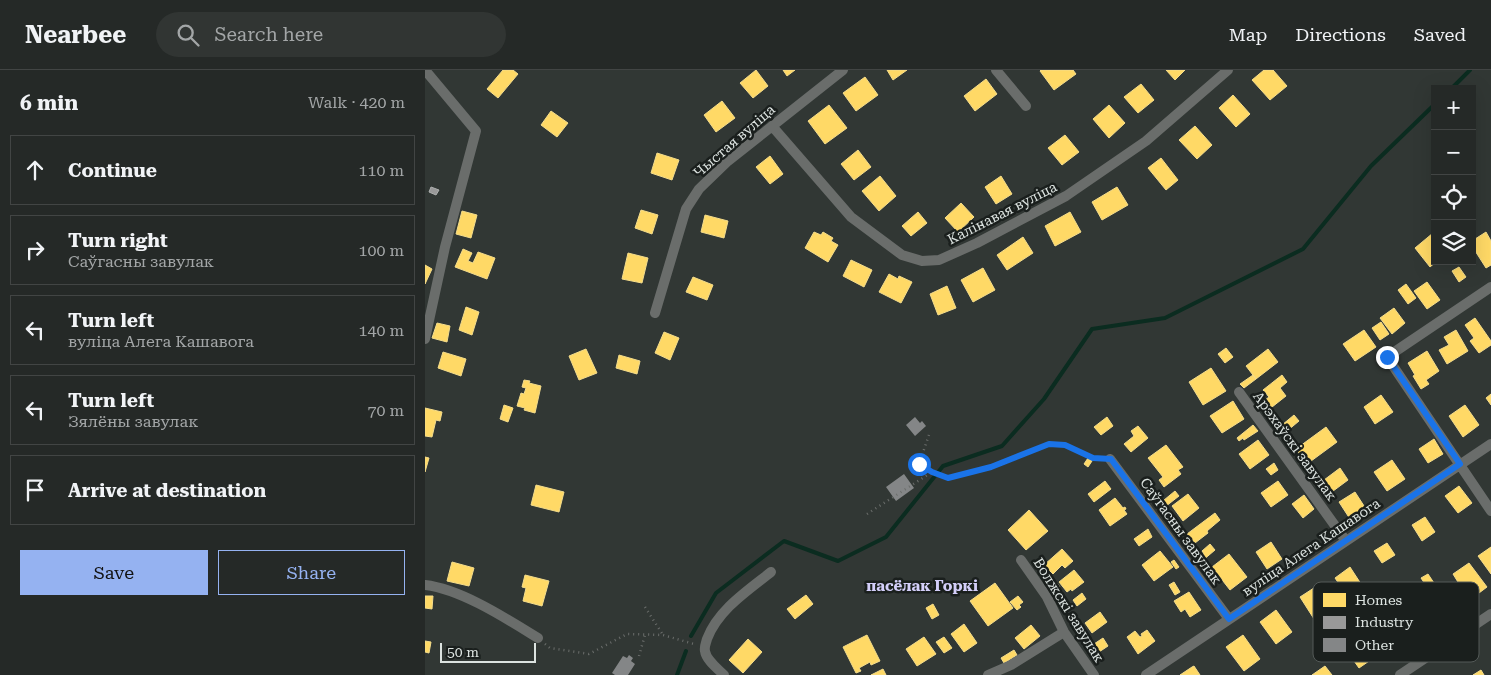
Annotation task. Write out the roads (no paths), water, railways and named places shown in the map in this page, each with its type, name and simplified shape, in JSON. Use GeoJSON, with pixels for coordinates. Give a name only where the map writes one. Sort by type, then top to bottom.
{"type":"FeatureCollection","features":[{"type":"Feature","properties":{"kind":"street"},"geometry":{"type":"LineString","coordinates":[[425,70],[476,131],[445,247],[425,339]]}},
{"type":"Feature","properties":{"kind":"street","name":"Чыстая вуліца"},"geometry":{"type":"LineString","coordinates":[[655,313],[686,209],[699,189],[728,161],[843,70]]}},
{"type":"Feature","properties":{"kind":"street"},"geometry":{"type":"LineString","coordinates":[[997,70],[1026,106]]}},
{"type":"Feature","properties":{"kind":"street","name":"Калінавая вуліца"},"geometry":{"type":"LineString","coordinates":[[771,126],[851,218],[902,255],[922,261],[939,260],[977,243],[1066,196],[1146,141],[1228,70]]}},
{"type":"Feature","properties":{"kind":"street"},"geometry":{"type":"LineString","coordinates":[[1491,287],[1387,357],[1491,511]]}},
{"type":"Feature","properties":{"kind":"street","name":"Арэхаўскі завулак"},"geometry":{"type":"LineString","coordinates":[[1239,392],[1346,541]]}},
{"type":"Feature","properties":{"kind":"street","name":"вуліца Алега Кашавога"},"geometry":{"type":"LineString","coordinates":[[1146,675],[1491,444]]}},
{"type":"Feature","properties":{"kind":"street","name":"Саўгасны завулак"},"geometry":{"type":"LineString","coordinates":[[1111,459],[1229,619]]}},
{"type":"Feature","properties":{"kind":"street","name":"Волжскі завулак"},"geometry":{"type":"LineString","coordinates":[[1021,560],[1047,597],[1064,632],[1094,675]]}},
{"type":"Feature","properties":{"kind":"street"},"geometry":{"type":"LineString","coordinates":[[724,675],[707,656],[705,647],[715,623],[731,604],[771,572]]}},
{"type":"Feature","properties":{"kind":"street"},"geometry":{"type":"LineString","coordinates":[[425,585],[438,587],[481,605],[538,638]]}},
{"type":"Feature","properties":{"kind":"street"},"geometry":{"type":"LineString","coordinates":[[1479,622],[1491,614]]}},
{"type":"Feature","properties":{"kind":"street"},"geometry":{"type":"LineString","coordinates":[[988,675],[1011,665],[1064,632]]}},
{"type":"Feature","properties":{"kind":"street"},"geometry":{"type":"LineString","coordinates":[[1400,675],[1419,662]]}},
{"type":"Feature","properties":{"kind":"waterway"},"geometry":{"type":"LineString","coordinates":[[1455,85],[1470,70]]}},
{"type":"Feature","properties":{"kind":"waterway"},"geometry":{"type":"LineString","coordinates":[[691,636],[716,593],[784,541],[838,561],[886,537],[943,466],[1002,446],[1044,399],[1092,329],[1165,318],[1303,249],[1371,166],[1431,108]]}},
{"type":"Feature","properties":{"kind":"waterway"},"geometry":{"type":"LineString","coordinates":[[677,675],[686,651]]}},
{"type":"Feature","properties":{"kind":"district","name":"пасёлак Горкі"},"geometry":{"type":"Point","coordinates":[922,586]}}]}
